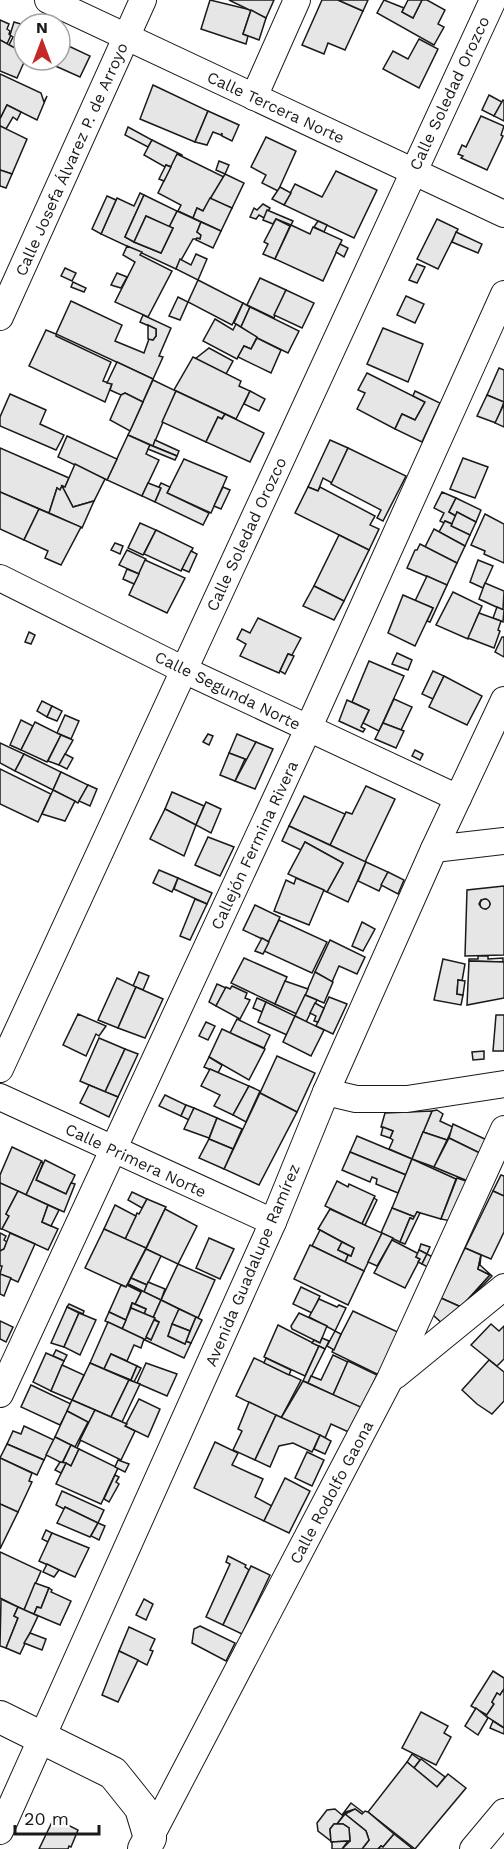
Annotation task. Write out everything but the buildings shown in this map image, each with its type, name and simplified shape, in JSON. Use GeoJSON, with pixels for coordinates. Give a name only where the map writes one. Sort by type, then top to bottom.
{"type":"FeatureCollection","features":[{"type":"Feature","properties":{"kind":"street","name":"Calle Tercera Norte"},"geometry":{"type":"LineString","coordinates":[[48,0],[504,214]]}},
{"type":"Feature","properties":{"kind":"street","name":"Calle Josefa Álvarez P. de Arroyo"},"geometry":{"type":"LineString","coordinates":[[0,318],[143,0]]}},
{"type":"Feature","properties":{"kind":"street"},"geometry":{"type":"LineString","coordinates":[[254,97],[297,0]]}},
{"type":"Feature","properties":{"kind":"street","name":"Calle Soledad Orozco"},"geometry":{"type":"LineString","coordinates":[[0,1069],[493,0]]}},
{"type":"Feature","properties":{"kind":"street","name":"Callejón Fermina Rivera"},"geometry":{"type":"LineString","coordinates":[[0,1394],[308,729],[504,294]]}},
{"type":"Feature","properties":{"kind":"street","name":"Calle Segunda Norte"},"geometry":{"type":"LineString","coordinates":[[0,578],[184,670],[458,798]]}},
{"type":"Feature","properties":{"kind":"street","name":"Avenida Guadalupe Ramírez"},"geometry":{"type":"LineString","coordinates":[[0,1831],[273,1222],[326,1092],[434,849],[504,700]]}},
{"type":"Feature","properties":{"kind":"street"},"geometry":{"type":"LineString","coordinates":[[434,849],[504,841]]}},
{"type":"Feature","properties":{"kind":"street"},"geometry":{"type":"LineString","coordinates":[[326,1092],[356,1099],[407,1099],[504,1084]]}},
{"type":"Feature","properties":{"kind":"street","name":"Calle Primera Norte"},"geometry":{"type":"LineString","coordinates":[[0,1097],[273,1222]]}},
{"type":"Feature","properties":{"kind":"street","name":"Calle Rodolfo Gaona"},"geometry":{"type":"LineString","coordinates":[[147,1843],[390,1379],[504,1129]]}},
{"type":"Feature","properties":{"kind":"street"},"geometry":{"type":"LineString","coordinates":[[390,1379],[504,1287]]}},
{"type":"Feature","properties":{"kind":"street"},"geometry":{"type":"LineString","coordinates":[[0,1717],[113,1773],[141,1808],[147,1843]]}},
{"type":"Feature","properties":{"kind":"street"},"geometry":{"type":"LineString","coordinates":[[473,1849],[504,1812]]}}]}
